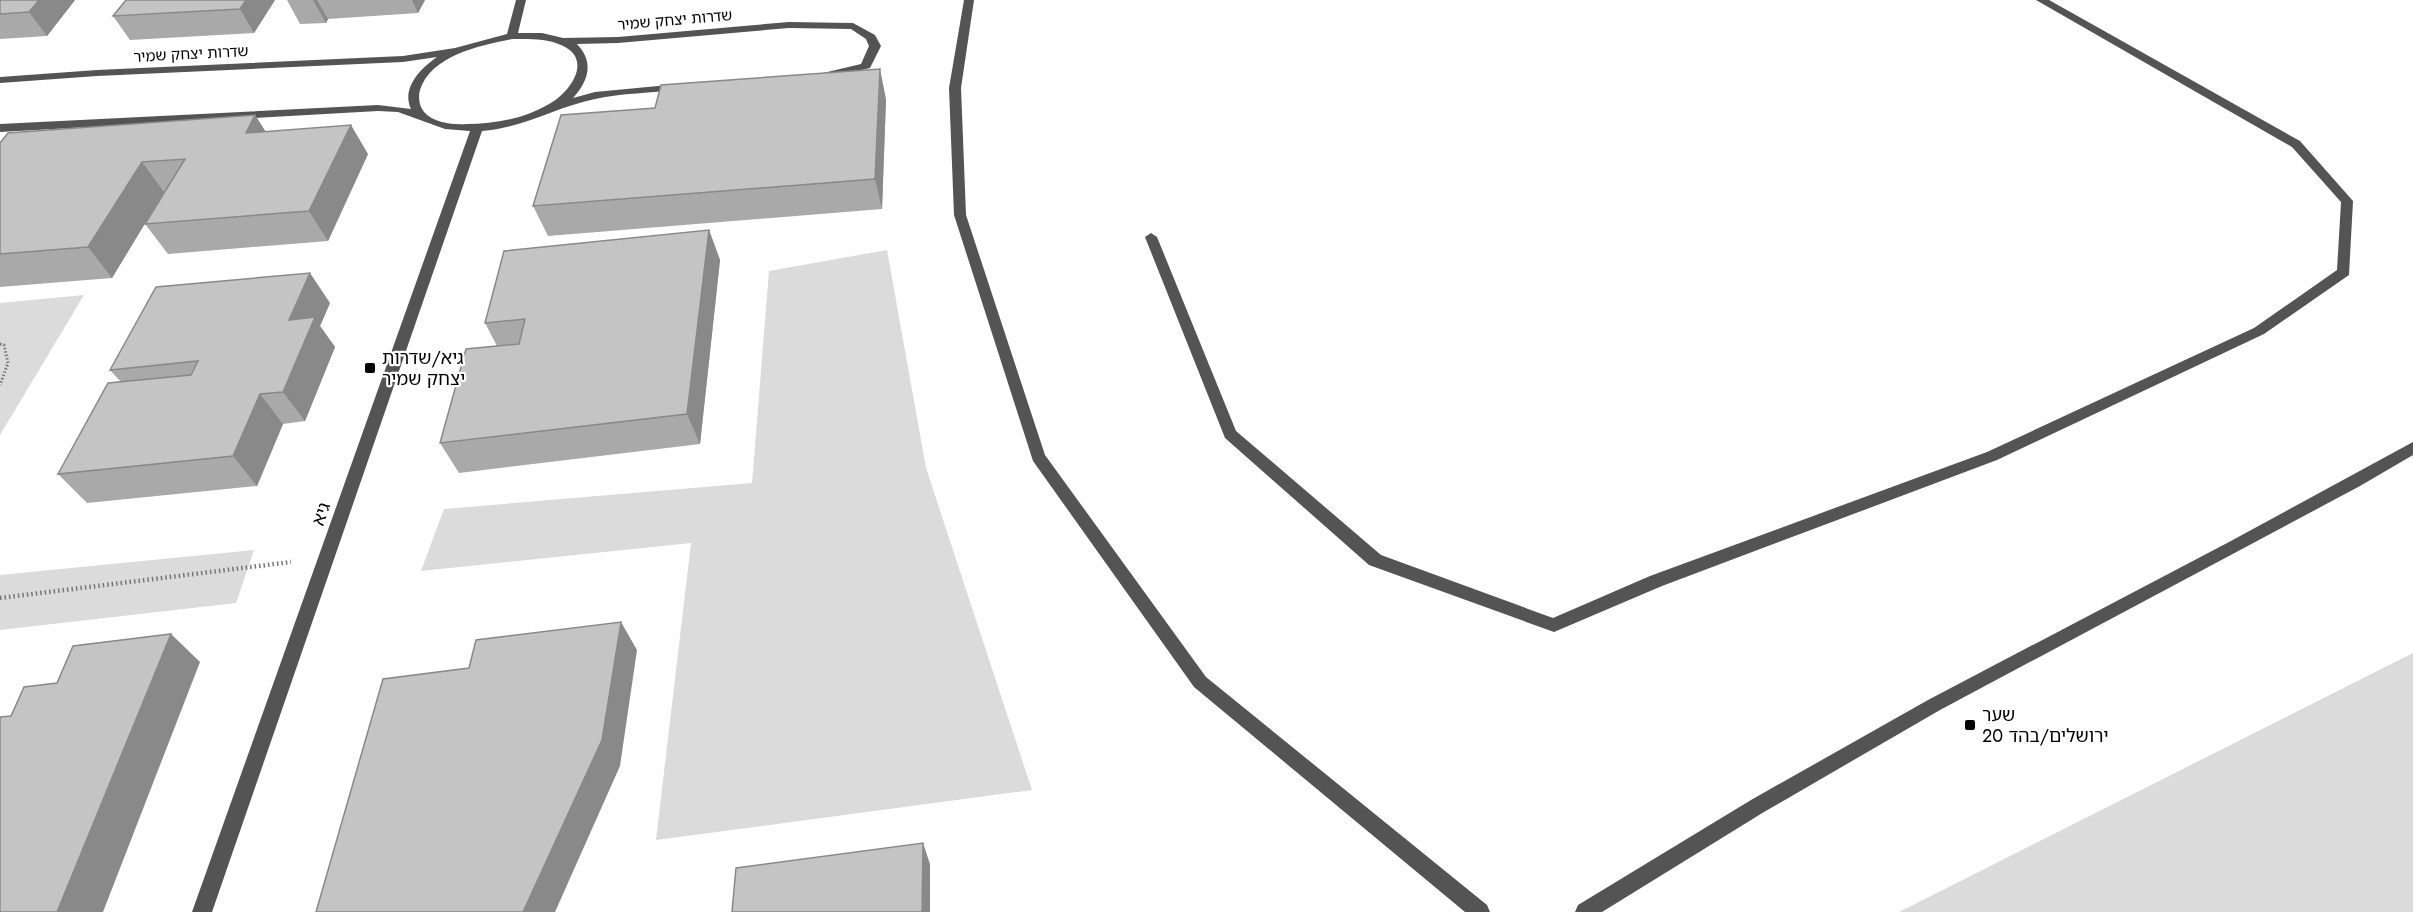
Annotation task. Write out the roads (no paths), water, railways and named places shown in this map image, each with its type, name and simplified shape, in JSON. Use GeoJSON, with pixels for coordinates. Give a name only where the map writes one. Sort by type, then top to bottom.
{"type":"FeatureCollection","features":[{"type":"Feature","properties":{"kind":"street"},"geometry":{"type":"LineString","coordinates":[[512,36],[521,0]]}},
{"type":"Feature","properties":{"kind":"street"},"geometry":{"type":"LineString","coordinates":[[969,0],[955,88],[960,215],[1038,457],[1200,682],[1480,912]]}},
{"type":"Feature","properties":{"kind":"street"},"geometry":{"type":"LineString","coordinates":[[1151,237],[1230,434],[1375,560],[1554,626],[1656,581],[1992,456],[2259,331],[2344,272],[2347,201],[2296,144],[2041,0]]}},
{"type":"Feature","properties":{"kind":"street","name":"שדרות יצחק שמיר"},"geometry":{"type":"LineString","coordinates":[[561,41],[618,40],[789,25],[853,26],[871,37],[875,46],[866,66],[816,77]]}},
{"type":"Feature","properties":{"kind":"street"},"geometry":{"type":"LineString","coordinates":[[420,115],[413,103],[413,90],[421,76],[436,63],[456,51],[493,39],[512,36],[530,36],[561,41],[574,48],[582,58],[584,69],[580,82],[569,95],[552,107]]}},
{"type":"Feature","properties":{"kind":"street","name":"שדרות יצחק שמיר"},"geometry":{"type":"LineString","coordinates":[[0,80],[97,73],[403,59],[456,51]]}},
{"type":"Feature","properties":{"kind":"street"},"geometry":{"type":"LineString","coordinates":[[0,128],[378,108],[398,109],[454,128],[477,129],[517,122],[552,107],[595,95],[691,86]]}},
{"type":"Feature","properties":{"kind":"street","name":"גיא"},"geometry":{"type":"LineString","coordinates":[[202,912],[477,129]]}},
{"type":"Feature","properties":{"kind":"street"},"geometry":{"type":"LineString","coordinates":[[1585,912],[1690,846],[1934,705],[2220,554],[2413,448]]}},
{"type":"Feature","properties":{"kind":"place","name":"גיא/שדרות יצחק שמיר"},"geometry":{"type":"Point","coordinates":[370,368]}},
{"type":"Feature","properties":{"kind":"place","name":"שער ירושלים/בהד 20"},"geometry":{"type":"Point","coordinates":[1970,725]}}]}
